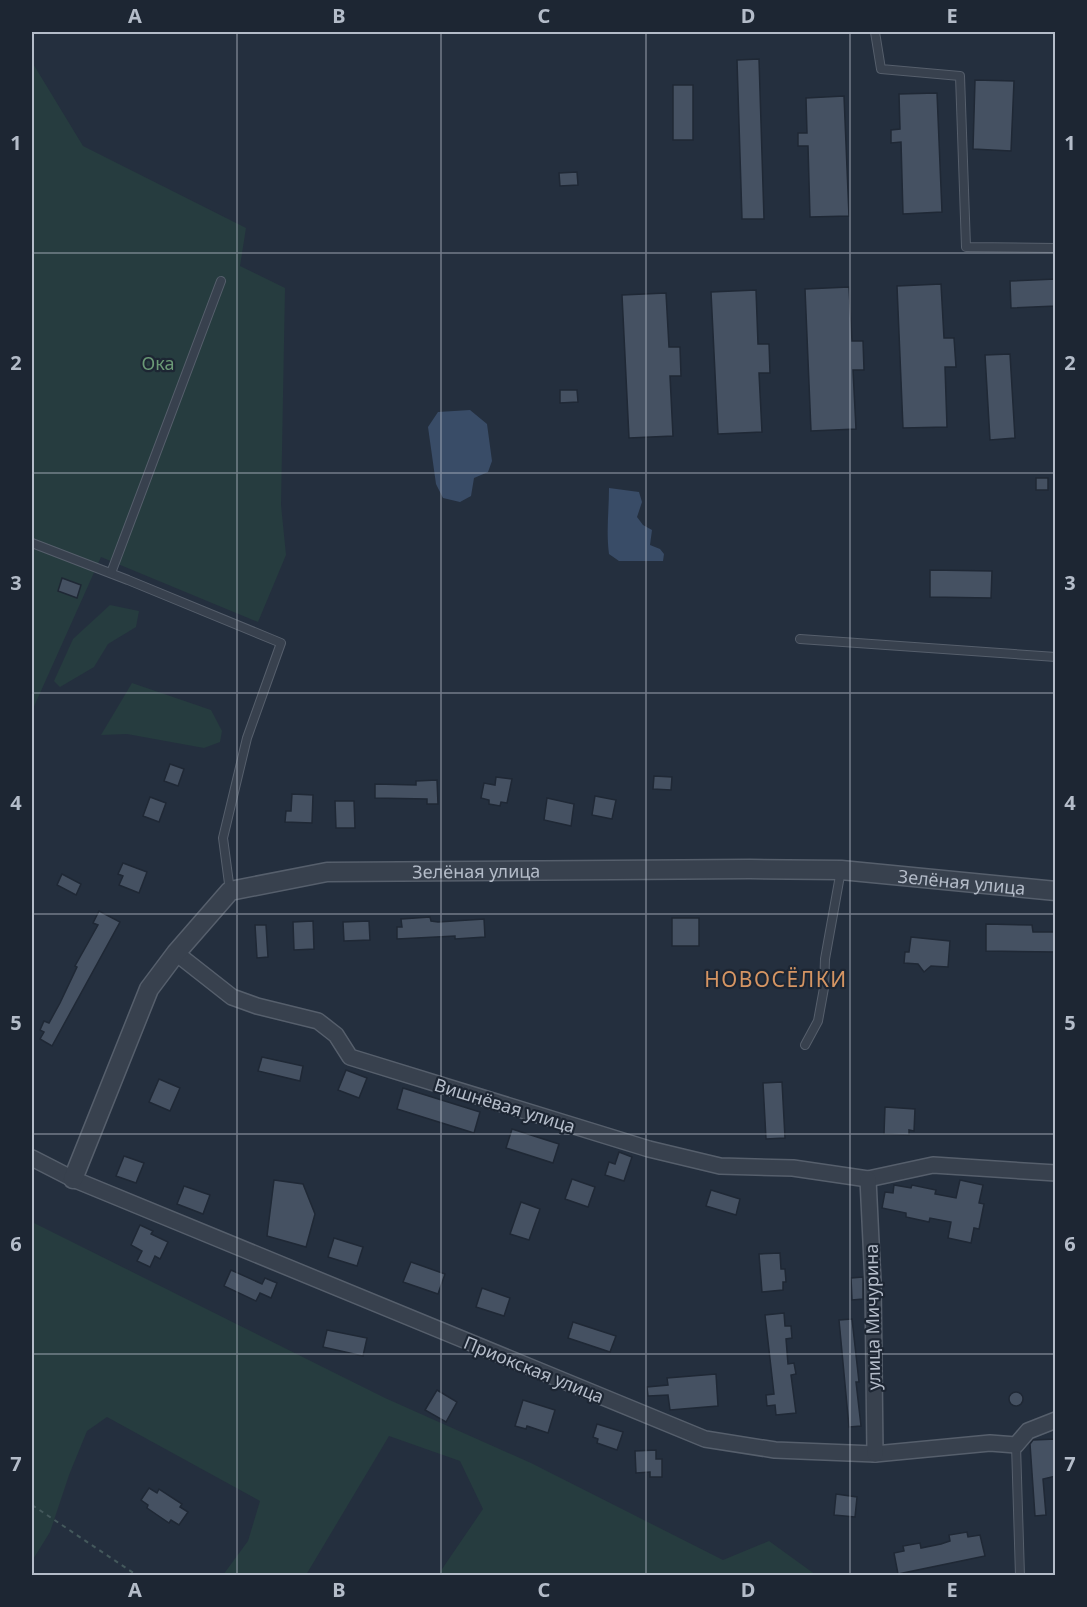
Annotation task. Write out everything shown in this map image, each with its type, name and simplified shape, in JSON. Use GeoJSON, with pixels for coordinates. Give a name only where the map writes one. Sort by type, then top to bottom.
{"type":"FeatureCollection","features":[{"type":"Feature","properties":{"kind":"street","name":"Зелёная улица"},"geometry":{"type":"LineString","coordinates":[[230,891],[327,872],[841,870],[1056,891]]}},
{"type":"Feature","properties":{"kind":"street"},"geometry":{"type":"LineString","coordinates":[[73,1179],[149,989],[176,953],[230,891]]}},
{"type":"Feature","properties":{"kind":"street","name":"Вишнёвая улица"},"geometry":{"type":"LineString","coordinates":[[176,953],[232,997],[318,1021],[336,1035],[350,1058],[649,1149],[720,1166],[793,1168],[868,1179]]}},
{"type":"Feature","properties":{"kind":"street","name":"Приокская улица"},"geometry":{"type":"LineString","coordinates":[[32,1158],[73,1179],[705,1439],[775,1450],[875,1454],[990,1443],[1016,1445]]}},
{"type":"Feature","properties":{"kind":"street"},"geometry":{"type":"LineString","coordinates":[[868,1179],[933,1165],[1056,1173]]}},
{"type":"Feature","properties":{"kind":"street","name":"улица Мичурина"},"geometry":{"type":"LineString","coordinates":[[868,1179],[873,1283],[875,1454]]}},
{"type":"Feature","properties":{"kind":"street"},"geometry":{"type":"LineString","coordinates":[[1016,1445],[1028,1431],[1056,1420]]}},
{"type":"Feature","properties":{"kind":"lane"},"geometry":{"type":"LineString","coordinates":[[875,32],[881,69],[960,76],[966,247],[1056,248]]}},
{"type":"Feature","properties":{"kind":"lane"},"geometry":{"type":"LineString","coordinates":[[111,573],[221,281]]}},
{"type":"Feature","properties":{"kind":"lane"},"geometry":{"type":"LineString","coordinates":[[32,543],[281,643],[247,738],[223,838],[230,891]]}},
{"type":"Feature","properties":{"kind":"lane"},"geometry":{"type":"LineString","coordinates":[[800,639],[1056,657]]}},
{"type":"Feature","properties":{"kind":"lane"},"geometry":{"type":"LineString","coordinates":[[805,1045],[818,1021],[824,988],[825,959],[841,870]]}},
{"type":"Feature","properties":{"kind":"lane"},"geometry":{"type":"LineString","coordinates":[[1016,1445],[1020,1575]]}},
{"type":"Feature","properties":{"kind":"path"},"geometry":{"type":"LineString","coordinates":[[32,1505],[138,1575]]}},
{"type":"Feature","properties":{"kind":"green space","name":"Ока"},"geometry":{"type":"Polygon","coordinates":[[[32,62],[83,146],[246,228],[240,266],[285,288],[281,505],[286,555],[258,622],[101,557],[32,711],[32,62]]]}},
{"type":"Feature","properties":{"kind":"green space"},"geometry":{"type":"Polygon","coordinates":[[[110,605],[139,611],[136,627],[108,644],[94,667],[60,687],[54,681],[73,639],[110,605]]]}},
{"type":"Feature","properties":{"kind":"green space"},"geometry":{"type":"Polygon","coordinates":[[[132,683],[211,710],[222,731],[220,742],[204,748],[127,734],[101,735],[132,683]]]}},
{"type":"Feature","properties":{"kind":"green space"},"geometry":{"type":"Polygon","coordinates":[[[32,1222],[385,1398],[531,1463],[723,1560],[769,1541],[816,1575],[438,1575],[483,1509],[460,1461],[389,1436],[306,1575],[223,1575],[248,1541],[260,1501],[107,1417],[87,1431],[50,1532],[32,1561],[32,1222]]]}},
{"type":"Feature","properties":{"kind":"water"},"geometry":{"type":"Polygon","coordinates":[[[470,410],[487,424],[492,461],[488,472],[474,478],[471,496],[460,502],[443,498],[436,484],[428,427],[438,412],[470,410]]]}},
{"type":"Feature","properties":{"kind":"water"},"geometry":{"type":"Polygon","coordinates":[[[609,488],[639,492],[642,502],[637,517],[643,525],[652,530],[650,545],[660,549],[664,554],[663,561],[619,561],[609,554],[609,488]]]}},
{"type":"Feature","properties":{"kind":"building"},"geometry":{"type":"Polygon","coordinates":[[[759,59],[764,219],[742,219],[737,60],[759,59]]]}},
{"type":"Feature","properties":{"kind":"building"},"geometry":{"type":"Polygon","coordinates":[[[975,80],[1014,81],[1011,151],[973,149],[975,80]]]}},
{"type":"Feature","properties":{"kind":"building"},"geometry":{"type":"Polygon","coordinates":[[[673,85],[693,85],[693,140],[673,140],[673,85]]]}},
{"type":"Feature","properties":{"kind":"building"},"geometry":{"type":"Polygon","coordinates":[[[937,93],[942,212],[903,214],[901,142],[891,143],[891,130],[900,129],[899,94],[937,93]]]}},
{"type":"Feature","properties":{"kind":"building"},"geometry":{"type":"Polygon","coordinates":[[[844,96],[849,216],[810,217],[808,146],[798,146],[798,133],[807,133],[806,98],[844,96]]]}},
{"type":"Feature","properties":{"kind":"building"},"geometry":{"type":"Polygon","coordinates":[[[577,172],[578,185],[560,186],[559,173],[577,172]]]}},
{"type":"Feature","properties":{"kind":"building"},"geometry":{"type":"Polygon","coordinates":[[[1056,279],[1056,306],[1011,308],[1010,281],[1056,279]]]}},
{"type":"Feature","properties":{"kind":"building"},"geometry":{"type":"Polygon","coordinates":[[[941,284],[944,338],[954,338],[956,367],[945,367],[947,427],[903,428],[897,286],[941,284]]]}},
{"type":"Feature","properties":{"kind":"building"},"geometry":{"type":"Polygon","coordinates":[[[849,287],[852,341],[863,341],[864,370],[853,370],[856,429],[811,431],[805,289],[849,287]]]}},
{"type":"Feature","properties":{"kind":"building"},"geometry":{"type":"Polygon","coordinates":[[[756,290],[758,344],[769,344],[770,373],[759,373],[762,432],[718,434],[711,292],[756,290]]]}},
{"type":"Feature","properties":{"kind":"building"},"geometry":{"type":"Polygon","coordinates":[[[666,293],[669,347],[680,347],[681,376],[670,376],[673,436],[629,438],[622,295],[666,293]]]}},
{"type":"Feature","properties":{"kind":"building"},"geometry":{"type":"Polygon","coordinates":[[[1010,354],[1015,438],[990,440],[985,355],[1010,354]]]}},
{"type":"Feature","properties":{"kind":"building"},"geometry":{"type":"Polygon","coordinates":[[[560,390],[577,390],[578,402],[560,403],[560,390]]]}},
{"type":"Feature","properties":{"kind":"building"},"geometry":{"type":"Polygon","coordinates":[[[1036,478],[1048,478],[1048,490],[1036,490],[1036,478]]]}},
{"type":"Feature","properties":{"kind":"building"},"geometry":{"type":"Polygon","coordinates":[[[930,570],[992,571],[991,598],[930,597],[930,570]]]}},
{"type":"Feature","properties":{"kind":"building"},"geometry":{"type":"Polygon","coordinates":[[[62,578],[81,585],[77,598],[58,591],[62,578]]]}},
{"type":"Feature","properties":{"kind":"building"},"geometry":{"type":"Polygon","coordinates":[[[170,764],[184,769],[178,786],[164,781],[170,764]]]}},
{"type":"Feature","properties":{"kind":"building"},"geometry":{"type":"Polygon","coordinates":[[[654,776],[672,777],[671,790],[653,789],[654,776]]]}},
{"type":"Feature","properties":{"kind":"building"},"geometry":{"type":"Polygon","coordinates":[[[496,777],[512,779],[507,803],[501,802],[500,806],[489,804],[489,800],[481,798],[484,783],[495,785],[496,777]]]}},
{"type":"Feature","properties":{"kind":"building"},"geometry":{"type":"Polygon","coordinates":[[[437,780],[438,804],[427,804],[427,799],[375,798],[375,784],[416,785],[416,781],[437,780]]]}},
{"type":"Feature","properties":{"kind":"building"},"geometry":{"type":"Polygon","coordinates":[[[292,794],[313,795],[312,823],[285,822],[286,811],[291,811],[292,794]]]}},
{"type":"Feature","properties":{"kind":"building"},"geometry":{"type":"Polygon","coordinates":[[[595,796],[616,800],[612,819],[592,815],[595,796]]]}},
{"type":"Feature","properties":{"kind":"building"},"geometry":{"type":"Polygon","coordinates":[[[150,797],[166,803],[159,822],[143,816],[150,797]]]}},
{"type":"Feature","properties":{"kind":"building"},"geometry":{"type":"Polygon","coordinates":[[[547,798],[574,804],[571,826],[544,820],[547,798]]]}},
{"type":"Feature","properties":{"kind":"building"},"geometry":{"type":"Polygon","coordinates":[[[335,801],[354,801],[355,828],[336,828],[335,801]]]}},
{"type":"Feature","properties":{"kind":"building"},"geometry":{"type":"Polygon","coordinates":[[[123,863],[147,872],[139,893],[119,885],[123,876],[118,874],[123,863]]]}},
{"type":"Feature","properties":{"kind":"building"},"geometry":{"type":"Polygon","coordinates":[[[62,874],[81,884],[76,895],[57,885],[62,874]]]}},
{"type":"Feature","properties":{"kind":"building"},"geometry":{"type":"Polygon","coordinates":[[[99,911],[120,922],[52,1046],[40,1039],[44,1032],[40,1030],[44,1021],[49,1023],[60,1003],[77,967],[75,966],[98,925],[93,923],[99,911]]]}},
{"type":"Feature","properties":{"kind":"building"},"geometry":{"type":"Polygon","coordinates":[[[430,917],[431,921],[438,922],[484,919],[485,937],[397,939],[397,927],[402,927],[401,919],[430,917]]]}},
{"type":"Feature","properties":{"kind":"building"},"geometry":{"type":"Polygon","coordinates":[[[672,918],[699,918],[699,946],[672,946],[672,918]]]}},
{"type":"Feature","properties":{"kind":"building"},"geometry":{"type":"Polygon","coordinates":[[[313,921],[314,949],[294,950],[293,922],[313,921]]]}},
{"type":"Feature","properties":{"kind":"building"},"geometry":{"type":"Polygon","coordinates":[[[369,921],[370,940],[344,941],[343,922],[369,921]]]}},
{"type":"Feature","properties":{"kind":"building"},"geometry":{"type":"Polygon","coordinates":[[[986,924],[1032,925],[1033,932],[1056,932],[1056,952],[986,951],[986,924]]]}},
{"type":"Feature","properties":{"kind":"building"},"geometry":{"type":"Polygon","coordinates":[[[255,925],[266,925],[268,957],[257,958],[255,925]]]}},
{"type":"Feature","properties":{"kind":"building"},"geometry":{"type":"Polygon","coordinates":[[[911,937],[950,941],[948,967],[931,966],[924,972],[918,964],[904,963],[905,952],[909,952],[911,937]]]}},
{"type":"Feature","properties":{"kind":"building"},"geometry":{"type":"Polygon","coordinates":[[[262,1057],[303,1066],[300,1081],[258,1071],[262,1057]]]}},
{"type":"Feature","properties":{"kind":"building"},"geometry":{"type":"Polygon","coordinates":[[[346,1070],[367,1078],[359,1098],[338,1090],[346,1070]]]}},
{"type":"Feature","properties":{"kind":"building"},"geometry":{"type":"Polygon","coordinates":[[[159,1079],[180,1088],[170,1111],[149,1102],[159,1079]]]}},
{"type":"Feature","properties":{"kind":"building"},"geometry":{"type":"Polygon","coordinates":[[[782,1082],[785,1138],[766,1139],[763,1083],[782,1082]]]}},
{"type":"Feature","properties":{"kind":"building"},"geometry":{"type":"Polygon","coordinates":[[[403,1088],[480,1112],[474,1133],[397,1109],[403,1088]]]}},
{"type":"Feature","properties":{"kind":"building"},"geometry":{"type":"Polygon","coordinates":[[[885,1107],[915,1109],[914,1131],[909,1130],[909,1135],[884,1134],[885,1107]]]}},
{"type":"Feature","properties":{"kind":"building"},"geometry":{"type":"Polygon","coordinates":[[[512,1129],[559,1144],[553,1163],[506,1148],[512,1129]]]}},
{"type":"Feature","properties":{"kind":"building"},"geometry":{"type":"Polygon","coordinates":[[[619,1152],[632,1157],[624,1181],[605,1175],[609,1162],[615,1164],[619,1152]]]}},
{"type":"Feature","properties":{"kind":"building"},"geometry":{"type":"Polygon","coordinates":[[[124,1156],[144,1163],[136,1183],[116,1176],[124,1156]]]}},
{"type":"Feature","properties":{"kind":"building"},"geometry":{"type":"Polygon","coordinates":[[[572,1179],[595,1187],[588,1207],[565,1199],[572,1179]]]}},
{"type":"Feature","properties":{"kind":"building"},"geometry":{"type":"Polygon","coordinates":[[[274,1180],[303,1184],[315,1214],[306,1247],[267,1236],[274,1180]]]}},
{"type":"Feature","properties":{"kind":"building"},"geometry":{"type":"Polygon","coordinates":[[[960,1180],[983,1185],[979,1203],[984,1204],[979,1229],[974,1228],[971,1243],[948,1238],[951,1222],[930,1218],[929,1222],[906,1217],[906,1213],[882,1208],[885,1192],[893,1193],[894,1185],[911,1188],[912,1185],[936,1190],[935,1194],[956,1198],[960,1180]]]}},
{"type":"Feature","properties":{"kind":"building"},"geometry":{"type":"Polygon","coordinates":[[[184,1186],[210,1195],[203,1214],[177,1204],[184,1186]]]}},
{"type":"Feature","properties":{"kind":"building"},"geometry":{"type":"Polygon","coordinates":[[[711,1190],[740,1199],[736,1215],[706,1206],[711,1190]]]}},
{"type":"Feature","properties":{"kind":"building"},"geometry":{"type":"Polygon","coordinates":[[[521,1202],[540,1209],[529,1240],[510,1234],[521,1202]]]}},
{"type":"Feature","properties":{"kind":"building"},"geometry":{"type":"Polygon","coordinates":[[[140,1225],[153,1231],[151,1234],[168,1242],[160,1259],[155,1256],[150,1267],[137,1261],[142,1251],[131,1245],[140,1225]]]}},
{"type":"Feature","properties":{"kind":"building"},"geometry":{"type":"Polygon","coordinates":[[[334,1238],[363,1247],[357,1266],[328,1257],[334,1238]]]}},
{"type":"Feature","properties":{"kind":"building"},"geometry":{"type":"Polygon","coordinates":[[[780,1253],[781,1269],[785,1269],[786,1282],[783,1282],[783,1290],[762,1292],[759,1254],[780,1253]]]}},
{"type":"Feature","properties":{"kind":"building"},"geometry":{"type":"Polygon","coordinates":[[[411,1262],[445,1274],[438,1294],[403,1282],[411,1262]]]}},
{"type":"Feature","properties":{"kind":"building"},"geometry":{"type":"Polygon","coordinates":[[[231,1270],[262,1284],[265,1278],[277,1283],[271,1298],[260,1293],[256,1301],[224,1286],[231,1270]]]}},
{"type":"Feature","properties":{"kind":"building"},"geometry":{"type":"Polygon","coordinates":[[[863,1277],[863,1299],[852,1300],[851,1278],[863,1277]]]}},
{"type":"Feature","properties":{"kind":"building"},"geometry":{"type":"Polygon","coordinates":[[[482,1288],[510,1298],[504,1316],[476,1307],[482,1288]]]}},
{"type":"Feature","properties":{"kind":"building"},"geometry":{"type":"Polygon","coordinates":[[[784,1313],[785,1326],[791,1326],[792,1338],[786,1339],[788,1364],[794,1363],[796,1374],[791,1375],[796,1413],[776,1415],[775,1405],[767,1406],[766,1395],[774,1394],[765,1315],[784,1313]]]}},
{"type":"Feature","properties":{"kind":"building"},"geometry":{"type":"Polygon","coordinates":[[[852,1319],[861,1426],[849,1427],[839,1320],[852,1319]]]}},
{"type":"Feature","properties":{"kind":"building"},"geometry":{"type":"Polygon","coordinates":[[[573,1322],[616,1336],[610,1352],[568,1338],[573,1322]]]}},
{"type":"Feature","properties":{"kind":"building"},"geometry":{"type":"Polygon","coordinates":[[[327,1330],[367,1338],[363,1356],[323,1347],[327,1330]]]}},
{"type":"Feature","properties":{"kind":"building"},"geometry":{"type":"Polygon","coordinates":[[[716,1374],[718,1406],[670,1410],[668,1395],[648,1396],[647,1387],[668,1385],[667,1378],[716,1374]]]}},
{"type":"Feature","properties":{"kind":"building"},"geometry":{"type":"Polygon","coordinates":[[[437,1390],[457,1402],[446,1422],[425,1410],[437,1390]]]}},
{"type":"Feature","properties":{"kind":"building"},"geometry":{"type":"Polygon","coordinates":[[[1016,1392],[1021,1394],[1023,1399],[1021,1404],[1016,1406],[1011,1404],[1009,1399],[1011,1394],[1016,1392]]]}},
{"type":"Feature","properties":{"kind":"building"},"geometry":{"type":"Polygon","coordinates":[[[523,1400],[555,1410],[548,1433],[527,1426],[526,1429],[515,1426],[523,1400]]]}},
{"type":"Feature","properties":{"kind":"building"},"geometry":{"type":"Polygon","coordinates":[[[597,1424],[623,1432],[617,1450],[597,1443],[598,1439],[593,1437],[597,1424]]]}},
{"type":"Feature","properties":{"kind":"building"},"geometry":{"type":"Polygon","coordinates":[[[1056,1439],[1056,1476],[1043,1479],[1046,1515],[1035,1516],[1030,1444],[1033,1440],[1056,1439]]]}},
{"type":"Feature","properties":{"kind":"building"},"geometry":{"type":"Polygon","coordinates":[[[656,1450],[656,1459],[662,1459],[662,1477],[650,1477],[650,1472],[636,1473],[635,1451],[656,1450]]]}},
{"type":"Feature","properties":{"kind":"building"},"geometry":{"type":"Polygon","coordinates":[[[149,1488],[157,1493],[159,1489],[182,1504],[180,1507],[188,1512],[179,1525],[171,1520],[169,1523],[147,1508],[148,1505],[141,1500],[149,1488]]]}},
{"type":"Feature","properties":{"kind":"building"},"geometry":{"type":"Polygon","coordinates":[[[836,1494],[857,1497],[855,1517],[834,1515],[836,1494]]]}},
{"type":"Feature","properties":{"kind":"building"},"geometry":{"type":"Polygon","coordinates":[[[967,1532],[968,1537],[980,1535],[985,1556],[898,1574],[894,1553],[904,1551],[903,1546],[920,1543],[921,1548],[941,1544],[950,1541],[949,1535],[967,1532]]]}},
{"type":"Feature","properties":{"kind":"district","name":"НОВОСЁЛКИ"},"geometry":{"type":"Point","coordinates":[776,979]}}]}
